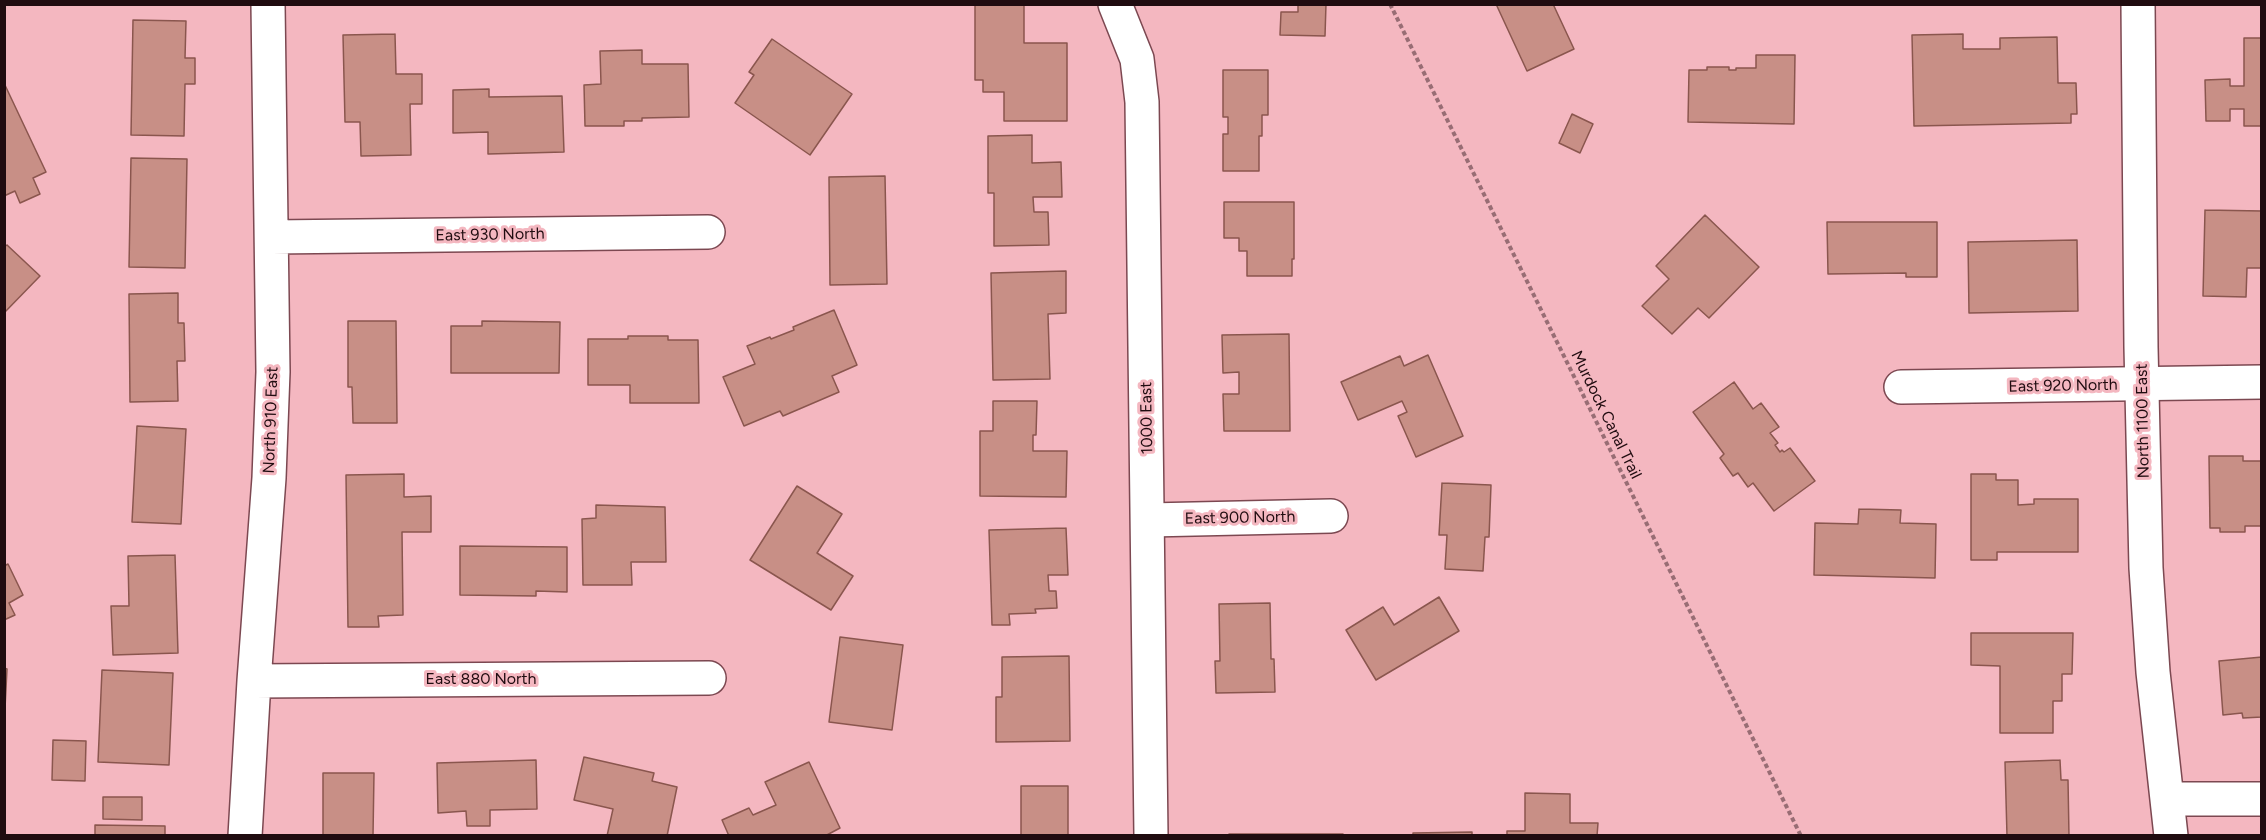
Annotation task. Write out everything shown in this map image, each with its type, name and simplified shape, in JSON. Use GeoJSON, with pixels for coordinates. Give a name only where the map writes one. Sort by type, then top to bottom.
{"type":"FeatureCollection","features":[{"type":"Feature","properties":{"kind":"street","name":"North 910 East"},"geometry":{"type":"LineString","coordinates":[[245,836],[273,372],[268,4]]}},
{"type":"Feature","properties":{"kind":"street","name":"1000 East"},"geometry":{"type":"LineString","coordinates":[[1115,4],[1137,59],[1142,102],[1149,520],[1151,836]]}},
{"type":"Feature","properties":{"kind":"street","name":"North 1100 East"},"geometry":{"type":"LineString","coordinates":[[2138,4],[2146,568],[2153,672],[2171,836]]}},
{"type":"Feature","properties":{"kind":"street","name":"East 930 North"},"geometry":{"type":"LineString","coordinates":[[272,237],[708,232]]}},
{"type":"Feature","properties":{"kind":"street","name":"East 920 North"},"geometry":{"type":"LineString","coordinates":[[1901,387],[2262,382]]}},
{"type":"Feature","properties":{"kind":"street","name":"East 900 North"},"geometry":{"type":"LineString","coordinates":[[1149,520],[1331,516]]}},
{"type":"Feature","properties":{"kind":"street","name":"East 880 North"},"geometry":{"type":"LineString","coordinates":[[254,681],[709,678]]}},
{"type":"Feature","properties":{"kind":"street"},"geometry":{"type":"LineString","coordinates":[[2168,799],[2262,799]]}},
{"type":"Feature","properties":{"kind":"path","name":"Murdock Canal Trail"},"geometry":{"type":"LineString","coordinates":[[1390,4],[1801,836]]}},
{"type":"Feature","properties":{"kind":"building"},"geometry":{"type":"Polygon","coordinates":[[[975,4],[1024,4],[1024,43],[1067,43],[1067,121],[1004,121],[1004,92],[983,92],[983,80],[975,80],[975,4]]]}},
{"type":"Feature","properties":{"kind":"building"},"geometry":{"type":"Polygon","coordinates":[[[1298,4],[1326,4],[1325,36],[1280,35],[1281,12],[1298,12],[1298,4]]]}},
{"type":"Feature","properties":{"kind":"building"},"geometry":{"type":"Polygon","coordinates":[[[1496,4],[1553,4],[1574,49],[1527,71],[1496,4]]]}},
{"type":"Feature","properties":{"kind":"building"},"geometry":{"type":"Polygon","coordinates":[[[133,20],[186,21],[185,58],[195,58],[195,84],[185,84],[184,136],[131,135],[133,20]]]}},
{"type":"Feature","properties":{"kind":"building"},"geometry":{"type":"Polygon","coordinates":[[[395,34],[396,74],[422,74],[422,104],[410,104],[411,155],[361,156],[360,122],[345,122],[343,35],[395,34]]]}},
{"type":"Feature","properties":{"kind":"building"},"geometry":{"type":"Polygon","coordinates":[[[1963,34],[1963,49],[2000,49],[2000,38],[2057,37],[2058,83],[2076,83],[2077,114],[2071,114],[2071,123],[1914,126],[1912,35],[1963,34]]]}},
{"type":"Feature","properties":{"kind":"building"},"geometry":{"type":"Polygon","coordinates":[[[2244,38],[2262,38],[2262,126],[2244,126],[2244,109],[2230,109],[2230,121],[2206,121],[2205,80],[2230,79],[2230,86],[2244,86],[2244,38]]]}},
{"type":"Feature","properties":{"kind":"building"},"geometry":{"type":"Polygon","coordinates":[[[772,39],[852,94],[810,155],[735,103],[754,75],[749,72],[772,39]]]}},
{"type":"Feature","properties":{"kind":"building"},"geometry":{"type":"Polygon","coordinates":[[[642,50],[642,64],[688,64],[689,117],[642,118],[642,121],[624,121],[624,126],[585,126],[584,85],[601,84],[600,51],[642,50]]]}},
{"type":"Feature","properties":{"kind":"building"},"geometry":{"type":"Polygon","coordinates":[[[1756,55],[1795,55],[1794,124],[1688,122],[1689,70],[1707,70],[1707,67],[1729,67],[1729,70],[1756,68],[1756,55]]]}},
{"type":"Feature","properties":{"kind":"building"},"geometry":{"type":"Polygon","coordinates":[[[1223,70],[1268,70],[1268,115],[1262,115],[1262,136],[1259,136],[1259,171],[1223,171],[1223,134],[1228,134],[1228,117],[1223,117],[1223,70]]]}},
{"type":"Feature","properties":{"kind":"building"},"geometry":{"type":"Polygon","coordinates":[[[4,83],[46,172],[33,178],[40,194],[20,203],[15,191],[4,196],[4,83]]]}},
{"type":"Feature","properties":{"kind":"building"},"geometry":{"type":"Polygon","coordinates":[[[489,89],[489,97],[562,96],[564,152],[488,154],[488,132],[453,133],[453,90],[489,89]]]}},
{"type":"Feature","properties":{"kind":"building"},"geometry":{"type":"Polygon","coordinates":[[[1572,114],[1593,124],[1580,153],[1559,143],[1572,114]]]}},
{"type":"Feature","properties":{"kind":"building"},"geometry":{"type":"Polygon","coordinates":[[[1032,135],[1032,163],[1061,162],[1062,197],[1033,197],[1034,212],[1048,212],[1049,245],[994,246],[994,193],[988,193],[988,136],[1032,135]]]}},
{"type":"Feature","properties":{"kind":"building"},"geometry":{"type":"Polygon","coordinates":[[[131,158],[187,159],[185,268],[129,267],[131,158]]]}},
{"type":"Feature","properties":{"kind":"building"},"geometry":{"type":"Polygon","coordinates":[[[885,176],[887,284],[830,285],[829,177],[885,176]]]}},
{"type":"Feature","properties":{"kind":"building"},"geometry":{"type":"Polygon","coordinates":[[[1224,202],[1294,202],[1292,276],[1247,276],[1247,251],[1239,251],[1239,238],[1224,238],[1224,202]]]}},
{"type":"Feature","properties":{"kind":"building"},"geometry":{"type":"Polygon","coordinates":[[[2205,210],[2262,211],[2262,268],[2247,268],[2246,297],[2203,296],[2205,210]]]}},
{"type":"Feature","properties":{"kind":"building"},"geometry":{"type":"Polygon","coordinates":[[[1705,215],[1759,267],[1709,318],[1698,308],[1672,334],[1642,306],[1669,279],[1656,266],[1705,215]]]}},
{"type":"Feature","properties":{"kind":"building"},"geometry":{"type":"Polygon","coordinates":[[[1827,222],[1937,222],[1937,277],[1906,277],[1906,273],[1828,274],[1827,222]]]}},
{"type":"Feature","properties":{"kind":"building"},"geometry":{"type":"Polygon","coordinates":[[[2077,240],[2078,311],[1969,313],[1968,242],[2077,240]]]}},
{"type":"Feature","properties":{"kind":"building"},"geometry":{"type":"Polygon","coordinates":[[[7,245],[40,276],[4,313],[4,247],[7,245]]]}},
{"type":"Feature","properties":{"kind":"building"},"geometry":{"type":"Polygon","coordinates":[[[1066,271],[1066,313],[1048,314],[1050,379],[993,380],[991,273],[1066,271]]]}},
{"type":"Feature","properties":{"kind":"building"},"geometry":{"type":"Polygon","coordinates":[[[178,293],[178,323],[184,323],[185,361],[177,361],[178,401],[130,402],[129,294],[178,293]]]}},
{"type":"Feature","properties":{"kind":"building"},"geometry":{"type":"Polygon","coordinates":[[[834,310],[857,365],[832,376],[839,392],[783,416],[780,411],[744,426],[723,377],[755,364],[747,346],[794,330],[793,327],[834,310]]]}},
{"type":"Feature","properties":{"kind":"building"},"geometry":{"type":"Polygon","coordinates":[[[348,321],[396,321],[397,423],[353,423],[352,387],[348,387],[348,321]]]}},
{"type":"Feature","properties":{"kind":"building"},"geometry":{"type":"Polygon","coordinates":[[[482,321],[560,322],[559,373],[451,373],[451,326],[482,326],[482,321]]]}},
{"type":"Feature","properties":{"kind":"building"},"geometry":{"type":"Polygon","coordinates":[[[1289,334],[1290,431],[1224,431],[1223,394],[1239,394],[1239,372],[1223,373],[1222,335],[1289,334]]]}},
{"type":"Feature","properties":{"kind":"building"},"geometry":{"type":"Polygon","coordinates":[[[628,336],[668,336],[668,340],[698,340],[699,403],[630,403],[630,385],[588,385],[588,339],[628,339],[628,336]]]}},
{"type":"Feature","properties":{"kind":"building"},"geometry":{"type":"Polygon","coordinates":[[[1428,355],[1463,436],[1416,457],[1398,416],[1407,412],[1402,401],[1358,420],[1341,382],[1400,356],[1404,366],[1428,355]]]}},
{"type":"Feature","properties":{"kind":"building"},"geometry":{"type":"Polygon","coordinates":[[[1734,382],[1753,409],[1761,403],[1779,427],[1770,433],[1778,443],[1775,445],[1780,452],[1790,448],[1815,481],[1774,511],[1753,483],[1748,487],[1738,473],[1733,476],[1720,458],[1724,454],[1693,412],[1734,382]]]}},
{"type":"Feature","properties":{"kind":"building"},"geometry":{"type":"Polygon","coordinates":[[[993,401],[1037,401],[1033,451],[1067,451],[1066,497],[980,496],[980,431],[993,431],[993,401]]]}},
{"type":"Feature","properties":{"kind":"building"},"geometry":{"type":"Polygon","coordinates":[[[137,426],[186,429],[181,524],[132,522],[137,426]]]}},
{"type":"Feature","properties":{"kind":"building"},"geometry":{"type":"Polygon","coordinates":[[[2209,456],[2243,456],[2243,461],[2262,461],[2262,526],[2245,526],[2245,532],[2220,532],[2220,528],[2210,528],[2209,456]]]}},
{"type":"Feature","properties":{"kind":"building"},"geometry":{"type":"Polygon","coordinates":[[[404,474],[404,497],[431,496],[431,532],[402,532],[403,615],[378,616],[379,627],[348,627],[346,475],[404,474]]]}},
{"type":"Feature","properties":{"kind":"building"},"geometry":{"type":"Polygon","coordinates":[[[1971,474],[1996,474],[1996,480],[2018,480],[2018,505],[2034,504],[2034,499],[2078,499],[2078,552],[1997,552],[1997,560],[1971,560],[1971,474]]]}},
{"type":"Feature","properties":{"kind":"building"},"geometry":{"type":"Polygon","coordinates":[[[1442,483],[1491,485],[1489,537],[1485,537],[1483,571],[1445,569],[1447,535],[1439,535],[1442,483]]]}},
{"type":"Feature","properties":{"kind":"building"},"geometry":{"type":"Polygon","coordinates":[[[797,486],[842,514],[817,553],[853,576],[831,610],[750,560],[797,486]]]}},
{"type":"Feature","properties":{"kind":"building"},"geometry":{"type":"Polygon","coordinates":[[[596,505],[665,507],[666,562],[631,562],[632,585],[583,585],[582,519],[596,518],[596,505]]]}},
{"type":"Feature","properties":{"kind":"building"},"geometry":{"type":"Polygon","coordinates":[[[1859,509],[1901,510],[1900,523],[1936,524],[1935,578],[1814,575],[1815,523],[1858,524],[1859,509]]]}},
{"type":"Feature","properties":{"kind":"building"},"geometry":{"type":"Polygon","coordinates":[[[1066,528],[1068,575],[1048,575],[1049,591],[1056,591],[1057,608],[1035,609],[1036,613],[1009,614],[1010,625],[992,625],[989,530],[1066,528]]]}},
{"type":"Feature","properties":{"kind":"building"},"geometry":{"type":"Polygon","coordinates":[[[460,546],[567,547],[567,592],[536,591],[536,596],[460,595],[460,546]]]}},
{"type":"Feature","properties":{"kind":"building"},"geometry":{"type":"Polygon","coordinates":[[[175,555],[178,653],[113,655],[111,606],[129,606],[128,556],[175,555]]]}},
{"type":"Feature","properties":{"kind":"building"},"geometry":{"type":"Polygon","coordinates":[[[8,564],[23,595],[9,603],[15,615],[4,620],[4,566],[8,564]]]}},
{"type":"Feature","properties":{"kind":"building"},"geometry":{"type":"Polygon","coordinates":[[[1439,597],[1459,631],[1376,680],[1346,630],[1383,607],[1394,625],[1439,597]]]}},
{"type":"Feature","properties":{"kind":"building"},"geometry":{"type":"Polygon","coordinates":[[[1270,603],[1271,659],[1274,659],[1275,692],[1216,693],[1215,661],[1220,661],[1219,604],[1270,603]]]}},
{"type":"Feature","properties":{"kind":"building"},"geometry":{"type":"Polygon","coordinates":[[[1971,633],[2073,633],[2072,674],[2062,674],[2062,701],[2053,701],[2053,733],[2000,733],[2000,666],[1971,665],[1971,633]]]}},
{"type":"Feature","properties":{"kind":"building"},"geometry":{"type":"Polygon","coordinates":[[[840,637],[903,645],[892,730],[829,722],[840,637]]]}},
{"type":"Feature","properties":{"kind":"building"},"geometry":{"type":"Polygon","coordinates":[[[1069,656],[1070,741],[996,742],[996,697],[1002,697],[1002,657],[1069,656]]]}},
{"type":"Feature","properties":{"kind":"building"},"geometry":{"type":"Polygon","coordinates":[[[2262,657],[2262,717],[2243,718],[2242,713],[2223,715],[2219,661],[2262,657]]]}},
{"type":"Feature","properties":{"kind":"building"},"geometry":{"type":"Polygon","coordinates":[[[4,668],[7,669],[4,728],[4,668]]]}},
{"type":"Feature","properties":{"kind":"building"},"geometry":{"type":"Polygon","coordinates":[[[102,670],[173,673],[169,765],[98,762],[102,670]]]}},
{"type":"Feature","properties":{"kind":"building"},"geometry":{"type":"Polygon","coordinates":[[[53,740],[86,741],[85,781],[52,780],[53,740]]]}},
{"type":"Feature","properties":{"kind":"building"},"geometry":{"type":"Polygon","coordinates":[[[584,757],[654,773],[652,781],[677,787],[667,836],[607,836],[613,809],[574,800],[584,757]]]}},
{"type":"Feature","properties":{"kind":"building"},"geometry":{"type":"Polygon","coordinates":[[[536,760],[537,809],[490,810],[490,826],[467,826],[466,811],[438,813],[437,763],[536,760]]]}},
{"type":"Feature","properties":{"kind":"building"},"geometry":{"type":"Polygon","coordinates":[[[2060,760],[2061,780],[2068,780],[2069,836],[2007,836],[2005,762],[2060,760]]]}},
{"type":"Feature","properties":{"kind":"building"},"geometry":{"type":"Polygon","coordinates":[[[809,762],[840,828],[825,836],[729,836],[722,820],[749,808],[753,815],[776,805],[765,782],[809,762]]]}},
{"type":"Feature","properties":{"kind":"building"},"geometry":{"type":"Polygon","coordinates":[[[323,773],[374,773],[373,836],[323,836],[323,773]]]}},
{"type":"Feature","properties":{"kind":"building"},"geometry":{"type":"Polygon","coordinates":[[[1021,786],[1068,786],[1068,836],[1021,836],[1021,786]]]}},
{"type":"Feature","properties":{"kind":"building"},"geometry":{"type":"Polygon","coordinates":[[[1525,793],[1570,794],[1570,823],[1598,823],[1597,836],[1507,836],[1507,831],[1525,831],[1525,793]]]}},
{"type":"Feature","properties":{"kind":"building"},"geometry":{"type":"Polygon","coordinates":[[[103,797],[142,797],[142,820],[103,819],[103,797]]]}},
{"type":"Feature","properties":{"kind":"building"},"geometry":{"type":"Polygon","coordinates":[[[95,825],[165,826],[165,836],[95,836],[95,825]]]}},
{"type":"Feature","properties":{"kind":"building"},"geometry":{"type":"Polygon","coordinates":[[[1472,832],[1472,836],[1413,836],[1413,833],[1472,832]]]}},
{"type":"Feature","properties":{"kind":"building"},"geometry":{"type":"Polygon","coordinates":[[[1229,834],[1343,834],[1343,836],[1229,836],[1229,834]]]}}]}
